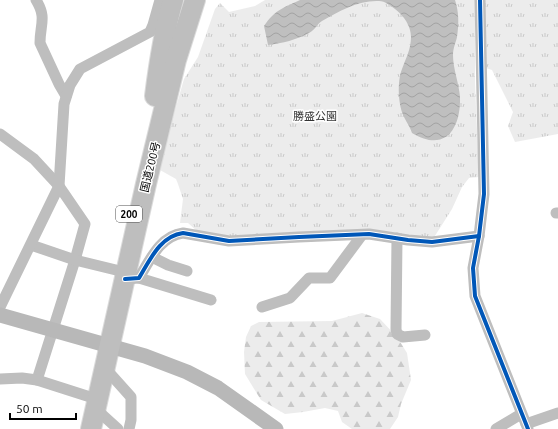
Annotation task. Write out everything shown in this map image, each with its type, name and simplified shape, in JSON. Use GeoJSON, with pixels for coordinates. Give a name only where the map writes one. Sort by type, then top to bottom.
{"type":"FeatureCollection","features":[{"type":"Feature","properties":{"kind":"highway"},"geometry":{"type":"LineString","coordinates":[[161,97],[161,52],[173,0]]}},
{"type":"Feature","properties":{"kind":"highway","name":"国道200号"},"geometry":{"type":"LineString","coordinates":[[91,429],[92,403],[104,345],[126,276],[181,0]]}},
{"type":"Feature","properties":{"kind":"highway","name":"国道200号"},"geometry":{"type":"LineString","coordinates":[[161,97],[176,60],[195,0]]}},
{"type":"Feature","properties":{"kind":"highway"},"geometry":{"type":"LineString","coordinates":[[161,97],[202,0]]}},
{"type":"Feature","properties":{"kind":"highway","name":"国道200号"},"geometry":{"type":"LineString","coordinates":[[79,429],[92,403],[105,368],[104,345]]}},
{"type":"Feature","properties":{"kind":"street"},"geometry":{"type":"LineString","coordinates":[[36,0],[43,18],[40,43],[66,96]]}},
{"type":"Feature","properties":{"kind":"street"},"geometry":{"type":"LineString","coordinates":[[0,307],[59,186],[64,104],[70,85],[80,69],[150,32],[160,0]]}},
{"type":"Feature","properties":{"kind":"street"},"geometry":{"type":"LineString","coordinates":[[480,0],[482,165],[484,194],[479,236],[473,268],[475,296],[525,422]]}},
{"type":"Feature","properties":{"kind":"street"},"geometry":{"type":"LineString","coordinates":[[0,134],[34,159],[59,186],[85,224],[37,380]]}},
{"type":"Feature","properties":{"kind":"street"},"geometry":{"type":"LineString","coordinates":[[126,276],[152,257],[158,247],[168,238],[176,234],[229,241],[362,235],[432,242],[479,236]]}},
{"type":"Feature","properties":{"kind":"street"},"geometry":{"type":"LineString","coordinates":[[262,307],[290,298],[309,278],[330,278],[362,235]]}},
{"type":"Feature","properties":{"kind":"street"},"geometry":{"type":"LineString","coordinates":[[397,238],[396,329],[398,334],[403,337],[425,336]]}},
{"type":"Feature","properties":{"kind":"street"},"geometry":{"type":"LineString","coordinates":[[31,245],[126,276],[211,300]]}},
{"type":"Feature","properties":{"kind":"street"},"geometry":{"type":"LineString","coordinates":[[152,257],[168,265],[188,271]]}},
{"type":"Feature","properties":{"kind":"street"},"geometry":{"type":"LineString","coordinates":[[0,315],[144,356],[187,372],[218,388],[276,429]]}},
{"type":"Feature","properties":{"kind":"street"},"geometry":{"type":"LineString","coordinates":[[105,368],[132,397],[129,429]]}},
{"type":"Feature","properties":{"kind":"street"},"geometry":{"type":"LineString","coordinates":[[0,379],[22,378],[37,380],[92,403],[118,429]]}},
{"type":"Feature","properties":{"kind":"street"},"geometry":{"type":"LineString","coordinates":[[496,429],[558,413]]}},
{"type":"Feature","properties":{"kind":"green space","name":"勝盛公園"},"geometry":{"type":"Polygon","coordinates":[[[265,0],[475,0],[475,83],[479,177],[469,178],[462,187],[452,209],[433,239],[235,238],[197,231],[188,223],[180,223],[183,199],[178,184],[176,179],[160,170],[159,166],[184,79],[198,57],[215,9],[220,3],[229,12],[255,6],[265,0]]]}},
{"type":"Feature","properties":{"kind":"green space"},"geometry":{"type":"Polygon","coordinates":[[[484,0],[558,0],[558,134],[515,142],[508,126],[513,112],[492,70],[483,67],[484,0]]]}},
{"type":"Feature","properties":{"kind":"green space"},"geometry":{"type":"Polygon","coordinates":[[[362,313],[380,319],[397,337],[407,353],[411,380],[401,404],[398,417],[390,429],[352,429],[342,422],[338,411],[325,408],[285,414],[261,400],[245,374],[244,352],[246,337],[251,326],[259,322],[332,321],[362,313]]]}},
{"type":"Feature","properties":{"kind":"water"},"geometry":{"type":"Polygon","coordinates":[[[300,0],[455,0],[458,23],[453,55],[460,97],[460,109],[458,119],[454,128],[449,134],[442,139],[424,139],[412,133],[404,117],[399,100],[399,80],[409,49],[411,33],[404,18],[398,12],[390,5],[383,2],[364,2],[342,10],[320,22],[311,32],[289,41],[268,45],[264,26],[276,13],[300,0]]]}},
{"type":"Feature","properties":{"kind":"cycle path"},"geometry":{"type":"LineString","coordinates":[[480,0],[484,194],[479,236],[473,268],[475,296],[528,429]]}},
{"type":"Feature","properties":{"kind":"cycle path"},"geometry":{"type":"LineString","coordinates":[[125,279],[139,278],[156,250],[168,239],[183,233],[229,241],[369,234],[432,242],[479,236]]}}]}
